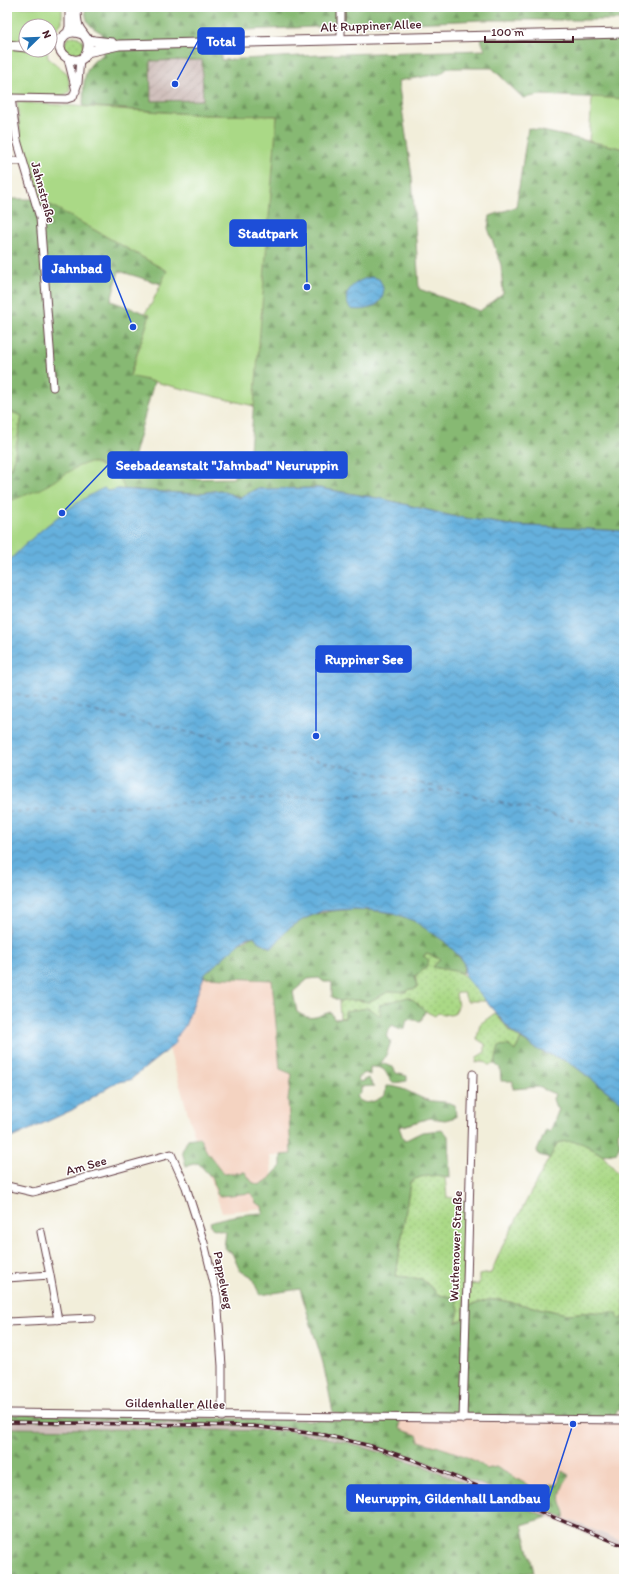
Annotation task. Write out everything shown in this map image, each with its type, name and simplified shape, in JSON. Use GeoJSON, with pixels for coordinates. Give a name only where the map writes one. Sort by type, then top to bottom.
{"type":"FeatureCollection","features":[{"type":"Feature","properties":{"kind":"main road"},"geometry":{"type":"LineString","coordinates":[[65,57],[59,44],[70,27],[70,7]]}},
{"type":"Feature","properties":{"kind":"main road"},"geometry":{"type":"LineString","coordinates":[[58,54],[65,57],[80,59],[87,52],[88,43],[78,27],[76,7]]}},
{"type":"Feature","properties":{"kind":"main road"},"geometry":{"type":"LineString","coordinates":[[58,39],[77,32],[84,36]]}},
{"type":"Feature","properties":{"kind":"main road","name":"Alt Ruppiner Allee"},"geometry":{"type":"LineString","coordinates":[[84,36],[94,42],[119,45],[624,33]]}},
{"type":"Feature","properties":{"kind":"main road"},"geometry":{"type":"LineString","coordinates":[[7,45],[18,46]]}},
{"type":"Feature","properties":{"kind":"main road","name":"Alt Ruppiner Allee"},"geometry":{"type":"LineString","coordinates":[[87,52],[119,45]]}},
{"type":"Feature","properties":{"kind":"street"},"geometry":{"type":"LineString","coordinates":[[341,7],[341,39]]}},
{"type":"Feature","properties":{"kind":"street"},"geometry":{"type":"LineString","coordinates":[[65,57],[76,91]]}},
{"type":"Feature","properties":{"kind":"street"},"geometry":{"type":"LineString","coordinates":[[76,91],[80,59]]}},
{"type":"Feature","properties":{"kind":"street","name":"Jahnstraße"},"geometry":{"type":"LineString","coordinates":[[53,387],[40,218],[17,140],[11,98],[67,98],[73,97],[76,91]]}},
{"type":"Feature","properties":{"kind":"street"},"geometry":{"type":"LineString","coordinates":[[7,160],[23,161]]}},
{"type":"Feature","properties":{"kind":"street","name":"Wuthenower Straße"},"geometry":{"type":"LineString","coordinates":[[463,1419],[473,1074]]}},
{"type":"Feature","properties":{"kind":"street","name":"Am See"},"geometry":{"type":"LineString","coordinates":[[7,1186],[33,1192],[171,1154]]}},
{"type":"Feature","properties":{"kind":"street","name":"Pappelweg"},"geometry":{"type":"LineString","coordinates":[[171,1154],[186,1187],[204,1243],[216,1296],[222,1366],[222,1417]]}},
{"type":"Feature","properties":{"kind":"street"},"geometry":{"type":"LineString","coordinates":[[41,1232],[58,1320]]}},
{"type":"Feature","properties":{"kind":"street"},"geometry":{"type":"LineString","coordinates":[[7,1278],[50,1275]]}},
{"type":"Feature","properties":{"kind":"street"},"geometry":{"type":"LineString","coordinates":[[7,1322],[92,1318]]}},
{"type":"Feature","properties":{"kind":"street","name":"Gildenhaller Allee"},"geometry":{"type":"LineString","coordinates":[[7,1413],[463,1419]]}},
{"type":"Feature","properties":{"kind":"street"},"geometry":{"type":"LineString","coordinates":[[463,1419],[624,1420]]}},
{"type":"Feature","properties":{"kind":"shaded area"},"geometry":{"type":"Polygon","coordinates":[[[202,60],[203,100],[151,101],[150,61],[202,60]]]}},
{"type":"Feature","properties":{"kind":"shaded area"},"geometry":{"type":"Polygon","coordinates":[[[203,977],[272,980],[280,1069],[292,1074],[288,1099],[291,1154],[270,1156],[276,1207],[222,1212],[197,1144],[169,1049],[175,1044],[175,1039],[185,1026],[203,977]]]}},
{"type":"Feature","properties":{"kind":"shaded area"},"geometry":{"type":"Polygon","coordinates":[[[400,1417],[624,1419],[624,1542],[565,1518],[566,1512],[561,1502],[561,1493],[562,1486],[569,1475],[563,1471],[557,1485],[534,1493],[496,1467],[486,1469],[483,1465],[464,1456],[419,1441],[400,1429],[400,1417]]]}},
{"type":"Feature","properties":{"kind":"shaded area"},"geometry":{"type":"Polygon","coordinates":[[[7,1420],[186,1423],[291,1427],[316,1432],[364,1443],[421,1460],[624,1542],[624,1549],[437,1471],[389,1455],[291,1431],[7,1428],[7,1420]]]}},
{"type":"Feature","properties":{"kind":"green space"},"geometry":{"type":"Polygon","coordinates":[[[7,7],[62,7],[62,22],[58,27],[58,18],[18,18],[18,58],[48,58],[68,74],[70,91],[65,95],[7,102],[7,7]]]}},
{"type":"Feature","properties":{"kind":"green space"},"geometry":{"type":"Polygon","coordinates":[[[85,7],[624,7],[624,20],[482,20],[221,31],[221,60],[340,54],[485,50],[480,37],[624,36],[624,99],[541,95],[523,98],[492,68],[448,68],[440,74],[398,81],[412,177],[419,289],[480,311],[503,293],[501,265],[488,228],[490,216],[516,207],[528,128],[621,148],[624,151],[624,531],[510,525],[452,516],[383,499],[319,488],[256,489],[240,498],[220,490],[195,494],[118,489],[7,508],[7,468],[12,469],[22,416],[7,410],[7,199],[40,199],[167,271],[161,284],[119,271],[111,301],[150,315],[130,375],[154,382],[133,458],[187,458],[189,479],[234,478],[235,461],[249,462],[277,116],[204,115],[83,106],[84,84],[87,70],[96,59],[103,55],[102,33],[91,26],[87,20],[85,7]],[[202,60],[150,61],[151,101],[203,100],[202,60]]]}},
{"type":"Feature","properties":{"kind":"green space"},"geometry":{"type":"Polygon","coordinates":[[[70,36],[78,36],[84,42],[84,50],[78,56],[70,56],[64,50],[64,42],[70,36]]]}},
{"type":"Feature","properties":{"kind":"green space"},"geometry":{"type":"Polygon","coordinates":[[[592,97],[624,99],[624,151],[621,148],[589,141],[592,97]]]}},
{"type":"Feature","properties":{"kind":"green space"},"geometry":{"type":"Polygon","coordinates":[[[17,102],[204,115],[277,116],[254,406],[130,376],[150,315],[145,313],[152,303],[167,271],[40,199],[23,161],[17,102]]]}},
{"type":"Feature","properties":{"kind":"green space"},"geometry":{"type":"Polygon","coordinates":[[[7,410],[22,416],[12,469],[7,468],[7,410]]]}},
{"type":"Feature","properties":{"kind":"green space"},"geometry":{"type":"Polygon","coordinates":[[[87,463],[95,463],[118,475],[125,490],[118,489],[7,566],[7,502],[41,489],[77,467],[87,463]]]}},
{"type":"Feature","properties":{"kind":"green space"},"geometry":{"type":"Polygon","coordinates":[[[355,909],[387,912],[403,916],[423,926],[442,939],[458,955],[464,964],[463,973],[433,967],[440,959],[427,954],[423,956],[429,960],[426,968],[415,976],[417,988],[410,989],[406,992],[390,991],[368,1002],[359,1000],[339,1001],[332,997],[332,982],[324,982],[319,978],[308,979],[293,992],[297,1012],[307,1017],[314,1017],[331,1012],[334,1019],[345,1018],[345,1011],[368,1008],[381,1016],[379,1005],[408,997],[415,1001],[425,1011],[421,1021],[407,1019],[405,1028],[400,1029],[392,1025],[386,1036],[391,1041],[386,1056],[381,1063],[393,1067],[396,1073],[407,1076],[407,1081],[394,1083],[383,1069],[376,1067],[370,1067],[370,1075],[365,1073],[357,1078],[360,1082],[368,1078],[374,1086],[361,1087],[361,1093],[356,1096],[359,1100],[366,1103],[374,1101],[385,1095],[386,1086],[392,1086],[424,1099],[455,1105],[456,1117],[445,1120],[430,1118],[399,1127],[404,1141],[422,1132],[443,1130],[448,1136],[450,1178],[425,1176],[410,1182],[396,1276],[422,1279],[439,1295],[458,1298],[457,1304],[459,1310],[456,1323],[466,1318],[466,1307],[488,1300],[500,1300],[567,1314],[593,1312],[616,1313],[620,1320],[624,1316],[624,1410],[618,1410],[613,1418],[400,1417],[400,1429],[417,1435],[419,1441],[474,1460],[486,1469],[496,1467],[528,1485],[534,1492],[539,1488],[546,1489],[551,1484],[557,1485],[562,1471],[569,1475],[561,1491],[561,1503],[565,1512],[565,1518],[421,1460],[364,1443],[291,1427],[108,1421],[7,1420],[7,1414],[341,1421],[341,1415],[333,1412],[323,1363],[300,1289],[260,1295],[251,1276],[240,1271],[232,1253],[224,1248],[226,1232],[212,1228],[210,1222],[236,1216],[263,1213],[262,1206],[256,1203],[251,1193],[220,1196],[217,1194],[213,1179],[198,1163],[186,1166],[182,1151],[188,1139],[199,1137],[207,1152],[224,1174],[245,1172],[252,1182],[259,1185],[268,1180],[281,1166],[281,1155],[291,1154],[288,1099],[292,1074],[280,1069],[272,980],[203,977],[218,959],[248,938],[254,936],[258,941],[272,948],[286,931],[303,919],[320,913],[355,909]]]}},
{"type":"Feature","properties":{"kind":"green space"},"geometry":{"type":"Polygon","coordinates":[[[427,954],[440,959],[433,967],[450,969],[462,974],[486,1001],[467,1001],[464,993],[456,993],[458,1007],[454,1014],[450,1015],[438,1013],[435,1016],[425,1011],[415,1001],[382,1016],[376,1014],[340,1018],[339,1001],[359,1000],[368,1002],[390,991],[406,992],[410,989],[417,988],[415,976],[426,968],[422,956],[427,954]]]}},
{"type":"Feature","properties":{"kind":"green space"},"geometry":{"type":"Polygon","coordinates":[[[495,1013],[511,1032],[521,1039],[515,1051],[499,1046],[495,1064],[488,1065],[485,1061],[476,1063],[477,1057],[485,1052],[485,1044],[477,1039],[480,1024],[495,1013]]]}},
{"type":"Feature","properties":{"kind":"green space"},"geometry":{"type":"Polygon","coordinates":[[[521,1039],[538,1050],[569,1062],[624,1104],[624,1124],[621,1126],[619,1131],[618,1136],[620,1144],[617,1152],[602,1155],[581,1143],[570,1141],[557,1143],[550,1158],[539,1155],[537,1151],[546,1130],[550,1132],[559,1109],[556,1108],[553,1099],[555,1094],[538,1087],[513,1089],[513,1081],[501,1081],[500,1068],[495,1064],[499,1046],[508,1045],[515,1051],[521,1039]]]}},
{"type":"Feature","properties":{"kind":"green space"},"geometry":{"type":"Polygon","coordinates":[[[571,1140],[584,1144],[602,1155],[624,1180],[624,1316],[620,1320],[593,1312],[567,1314],[500,1300],[488,1300],[466,1307],[468,1285],[479,1284],[479,1275],[491,1273],[502,1247],[557,1143],[571,1140]]]}},
{"type":"Feature","properties":{"kind":"green space"},"geometry":{"type":"Polygon","coordinates":[[[430,1175],[445,1177],[447,1197],[466,1201],[464,1319],[456,1323],[459,1310],[457,1304],[458,1298],[439,1295],[422,1279],[396,1276],[410,1182],[418,1176],[430,1175]]]}},
{"type":"Feature","properties":{"kind":"green space"},"geometry":{"type":"Polygon","coordinates":[[[7,1428],[291,1431],[346,1442],[421,1465],[548,1517],[522,1525],[534,1572],[490,1579],[7,1579],[7,1428]]]}},
{"type":"Feature","properties":{"kind":"water"},"geometry":{"type":"Polygon","coordinates":[[[373,277],[379,279],[383,286],[382,299],[372,307],[366,309],[351,309],[347,303],[346,297],[351,287],[361,280],[373,277]]]}},
{"type":"Feature","properties":{"kind":"water"},"geometry":{"type":"Polygon","coordinates":[[[104,488],[109,491],[118,489],[195,494],[220,490],[240,498],[256,489],[319,488],[383,499],[452,516],[510,525],[624,531],[624,1104],[569,1062],[538,1050],[512,1032],[465,977],[464,964],[460,957],[444,941],[414,921],[394,913],[355,909],[322,911],[304,919],[288,929],[272,948],[258,941],[254,936],[245,938],[205,974],[185,1026],[175,1039],[175,1044],[130,1080],[117,1082],[72,1110],[7,1140],[7,563],[52,521],[78,502],[104,488]]]}},
{"type":"Feature","properties":{"kind":"ferry route"},"geometry":{"type":"LineString","coordinates":[[7,692],[450,790],[624,832]]}},
{"type":"Feature","properties":{"kind":"ferry route"},"geometry":{"type":"LineString","coordinates":[[7,812],[448,790]]}},
{"type":"Feature","properties":{"kind":"railway"},"geometry":{"type":"LineString","coordinates":[[7,1422],[252,1426],[325,1435],[371,1446],[411,1459],[624,1546]]}},
{"type":"Feature","properties":{"kind":"place","name":"Total"},"geometry":{"type":"Point","coordinates":[175,84]}},
{"type":"Feature","properties":{"kind":"place","name":"Stadtpark"},"geometry":{"type":"Point","coordinates":[307,287]}},
{"type":"Feature","properties":{"kind":"place","name":"Jahnbad"},"geometry":{"type":"Point","coordinates":[133,327]}},
{"type":"Feature","properties":{"kind":"place","name":"Seebadeanstalt \"Jahnbad\" Neuruppin"},"geometry":{"type":"Point","coordinates":[62,513]}},
{"type":"Feature","properties":{"kind":"place","name":"Ruppiner See"},"geometry":{"type":"Point","coordinates":[316,736]}},
{"type":"Feature","properties":{"kind":"place","name":"Neuruppin, Gildenhall Landbau"},"geometry":{"type":"Point","coordinates":[573,1424]}}]}
